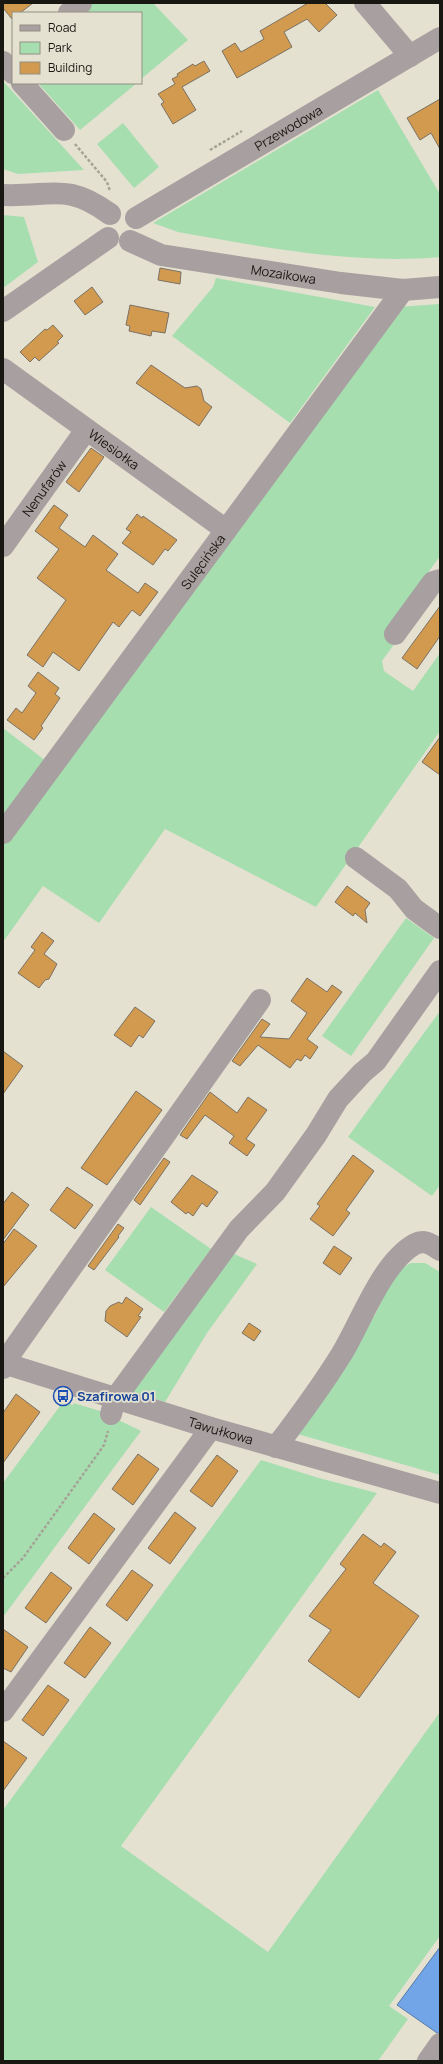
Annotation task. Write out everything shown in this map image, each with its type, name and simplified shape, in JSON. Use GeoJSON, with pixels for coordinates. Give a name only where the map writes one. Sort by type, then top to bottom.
{"type":"FeatureCollection","features":[{"type":"Feature","properties":{"kind":"street"},"geometry":{"type":"LineString","coordinates":[[70,12],[81,3]]}},
{"type":"Feature","properties":{"kind":"street"},"geometry":{"type":"LineString","coordinates":[[365,3],[410,56]]}},
{"type":"Feature","properties":{"kind":"street","name":"Przewodowa"},"geometry":{"type":"LineString","coordinates":[[136,218],[440,38]]}},
{"type":"Feature","properties":{"kind":"street"},"geometry":{"type":"LineString","coordinates":[[23,84],[64,130]]}},
{"type":"Feature","properties":{"kind":"street"},"geometry":{"type":"LineString","coordinates":[[3,195],[23,196],[50,192],[71,193],[88,200],[111,206],[116,211],[123,210],[131,212],[136,218],[138,231],[130,241],[118,244],[108,238],[104,226],[111,206]]}},
{"type":"Feature","properties":{"kind":"street"},"geometry":{"type":"LineString","coordinates":[[3,311],[108,238]]}},
{"type":"Feature","properties":{"kind":"street","name":"Mozaikowa"},"geometry":{"type":"LineString","coordinates":[[130,241],[161,255],[403,290],[440,287]]}},
{"type":"Feature","properties":{"kind":"street","name":"Sulęcińska"},"geometry":{"type":"LineString","coordinates":[[3,833],[403,290]]}},
{"type":"Feature","properties":{"kind":"street","name":"Wiesiołka"},"geometry":{"type":"LineString","coordinates":[[3,370],[226,530]]}},
{"type":"Feature","properties":{"kind":"street","name":"Nenufarów"},"geometry":{"type":"LineString","coordinates":[[3,546],[86,430]]}},
{"type":"Feature","properties":{"kind":"street"},"geometry":{"type":"LineString","coordinates":[[395,634],[433,582],[440,580]]}},
{"type":"Feature","properties":{"kind":"street"},"geometry":{"type":"LineString","coordinates":[[356,858],[398,889],[414,909],[440,928]]}},
{"type":"Feature","properties":{"kind":"street"},"geometry":{"type":"LineString","coordinates":[[113,1406],[240,1229],[275,1192],[316,1135],[338,1099],[362,1073],[376,1061],[440,971]]}},
{"type":"Feature","properties":{"kind":"street"},"geometry":{"type":"LineString","coordinates":[[4,1365],[13,1350],[260,1000]]}},
{"type":"Feature","properties":{"kind":"street"},"geometry":{"type":"LineString","coordinates":[[276,1447],[319,1390],[342,1353],[382,1278],[397,1260],[419,1242],[427,1242],[440,1250]]}},
{"type":"Feature","properties":{"kind":"street","name":"Tawułkowa"},"geometry":{"type":"LineString","coordinates":[[4,1365],[113,1406],[211,1428],[440,1493]]}},
{"type":"Feature","properties":{"kind":"street"},"geometry":{"type":"LineString","coordinates":[[3,1711],[211,1428]]}},
{"type":"Feature","properties":{"kind":"street"},"geometry":{"type":"LineString","coordinates":[[428,2061],[440,2044]]}},
{"type":"Feature","properties":{"kind":"path"},"geometry":{"type":"LineString","coordinates":[[64,130],[107,182],[111,206]]}},
{"type":"Feature","properties":{"kind":"path"},"geometry":{"type":"LineString","coordinates":[[3,1578],[23,1558],[97,1455],[108,1436],[113,1406]]}},
{"type":"Feature","properties":{"kind":"green space"},"geometry":{"type":"Polygon","coordinates":[[[93,3],[153,3],[188,40],[142,78],[142,12],[81,12],[93,3]]]}},
{"type":"Feature","properties":{"kind":"green space"},"geometry":{"type":"Polygon","coordinates":[[[3,81],[84,170],[18,174],[3,169],[3,81]]]}},
{"type":"Feature","properties":{"kind":"green space"},"geometry":{"type":"Polygon","coordinates":[[[39,84],[136,84],[80,130],[39,84]]]}},
{"type":"Feature","properties":{"kind":"green space"},"geometry":{"type":"Polygon","coordinates":[[[378,90],[440,194],[440,257],[375,259],[342,257],[276,249],[178,232],[153,223],[378,90]]]}},
{"type":"Feature","properties":{"kind":"green space"},"geometry":{"type":"Polygon","coordinates":[[[123,123],[159,167],[134,188],[97,144],[123,123]]]}},
{"type":"Feature","properties":{"kind":"green space"},"geometry":{"type":"Polygon","coordinates":[[[3,215],[24,217],[38,262],[3,288],[3,215]]]}},
{"type":"Feature","properties":{"kind":"green space"},"geometry":{"type":"Polygon","coordinates":[[[216,278],[375,307],[290,423],[172,336],[213,287],[216,278]]]}},
{"type":"Feature","properties":{"kind":"green space"},"geometry":{"type":"Polygon","coordinates":[[[440,304],[440,556],[384,634],[395,643],[382,661],[384,671],[413,691],[440,653],[440,731],[316,907],[165,829],[99,923],[43,886],[3,942],[3,844],[397,307],[440,304]]]}},
{"type":"Feature","properties":{"kind":"green space"},"geometry":{"type":"Polygon","coordinates":[[[3,728],[46,761],[3,816],[3,728]]]}},
{"type":"Feature","properties":{"kind":"green space"},"geometry":{"type":"Polygon","coordinates":[[[406,918],[434,938],[351,1056],[322,1036],[406,918]]]}},
{"type":"Feature","properties":{"kind":"green space"},"geometry":{"type":"Polygon","coordinates":[[[440,1011],[440,1185],[432,1196],[348,1137],[440,1011]]]}},
{"type":"Feature","properties":{"kind":"green space"},"geometry":{"type":"Polygon","coordinates":[[[151,1207],[211,1249],[164,1312],[105,1270],[151,1207]]]}},
{"type":"Feature","properties":{"kind":"green space"},"geometry":{"type":"Polygon","coordinates":[[[234,1254],[257,1264],[207,1333],[165,1402],[131,1391],[223,1263],[234,1254]]]}},
{"type":"Feature","properties":{"kind":"green space"},"geometry":{"type":"Polygon","coordinates":[[[411,1263],[425,1263],[440,1272],[440,1475],[294,1433],[340,1369],[376,1313],[395,1272],[411,1263]]]}},
{"type":"Feature","properties":{"kind":"green space"},"geometry":{"type":"Polygon","coordinates":[[[63,1402],[73,1405],[74,1403],[100,1411],[141,1431],[3,1617],[3,1483],[63,1402]]]}},
{"type":"Feature","properties":{"kind":"green space"},"geometry":{"type":"Polygon","coordinates":[[[261,1460],[319,1478],[377,1493],[121,1846],[268,1952],[440,1712],[440,1936],[389,2006],[408,2019],[378,2061],[3,2061],[3,1810],[261,1460]]]}},
{"type":"Feature","properties":{"kind":"water"},"geometry":{"type":"Polygon","coordinates":[[[440,1947],[440,2035],[397,2005],[440,1947]]]}},
{"type":"Feature","properties":{"kind":"building"},"geometry":{"type":"Polygon","coordinates":[[[3,3],[33,3],[21,12],[12,12],[12,19],[3,8],[3,3]]]}},
{"type":"Feature","properties":{"kind":"building"},"geometry":{"type":"Polygon","coordinates":[[[308,3],[325,3],[337,15],[319,32],[307,19],[284,32],[292,47],[237,78],[222,51],[235,43],[241,52],[264,39],[260,31],[308,3]]]}},
{"type":"Feature","properties":{"kind":"building"},"geometry":{"type":"Polygon","coordinates":[[[204,61],[210,71],[182,87],[196,110],[173,124],[161,104],[164,102],[158,94],[175,84],[172,79],[178,76],[177,74],[193,64],[195,66],[204,61]]]}},
{"type":"Feature","properties":{"kind":"building"},"geometry":{"type":"Polygon","coordinates":[[[440,99],[440,149],[431,133],[420,140],[407,118],[440,99]]]}},
{"type":"Feature","properties":{"kind":"building"},"geometry":{"type":"Polygon","coordinates":[[[160,268],[181,272],[180,284],[158,280],[160,268]]]}},
{"type":"Feature","properties":{"kind":"building"},"geometry":{"type":"Polygon","coordinates":[[[92,287],[103,302],[85,315],[74,301],[92,287]]]}},
{"type":"Feature","properties":{"kind":"building"},"geometry":{"type":"Polygon","coordinates":[[[130,305],[169,313],[165,333],[152,331],[151,336],[129,331],[130,326],[126,325],[130,305]]]}},
{"type":"Feature","properties":{"kind":"building"},"geometry":{"type":"Polygon","coordinates":[[[53,325],[63,336],[57,342],[59,343],[39,361],[35,357],[30,362],[20,352],[45,329],[47,330],[53,325]]]}},
{"type":"Feature","properties":{"kind":"building"},"geometry":{"type":"Polygon","coordinates":[[[151,365],[185,388],[197,386],[201,389],[204,401],[212,407],[199,426],[136,383],[151,365]]]}},
{"type":"Feature","properties":{"kind":"building"},"geometry":{"type":"Polygon","coordinates":[[[91,448],[104,457],[79,492],[66,482],[91,448]]]}},
{"type":"Feature","properties":{"kind":"building"},"geometry":{"type":"Polygon","coordinates":[[[54,505],[68,515],[59,528],[85,547],[93,535],[118,554],[106,570],[138,593],[145,583],[158,592],[140,616],[132,610],[119,627],[113,622],[79,671],[53,652],[43,667],[27,655],[66,600],[37,578],[59,549],[35,531],[54,505]]]}},
{"type":"Feature","properties":{"kind":"building"},"geometry":{"type":"Polygon","coordinates":[[[137,514],[142,518],[143,516],[177,540],[168,551],[165,549],[153,565],[122,543],[131,532],[126,529],[137,514]]]}},
{"type":"Feature","properties":{"kind":"building"},"geometry":{"type":"Polygon","coordinates":[[[440,606],[440,636],[417,669],[402,658],[440,606]]]}},
{"type":"Feature","properties":{"kind":"building"},"geometry":{"type":"Polygon","coordinates":[[[38,672],[59,688],[55,694],[60,698],[41,726],[43,728],[34,740],[7,720],[16,708],[22,713],[36,693],[28,686],[38,672]]]}},
{"type":"Feature","properties":{"kind":"building"},"geometry":{"type":"Polygon","coordinates":[[[440,737],[440,775],[422,762],[440,737]]]}},
{"type":"Feature","properties":{"kind":"building"},"geometry":{"type":"Polygon","coordinates":[[[347,886],[370,903],[365,910],[367,923],[355,913],[353,916],[335,902],[347,886]]]}},
{"type":"Feature","properties":{"kind":"building"},"geometry":{"type":"Polygon","coordinates":[[[42,932],[54,941],[44,954],[57,964],[49,979],[45,980],[39,988],[18,973],[35,950],[31,947],[42,932]]]}},
{"type":"Feature","properties":{"kind":"building"},"geometry":{"type":"Polygon","coordinates":[[[307,978],[327,992],[332,985],[342,992],[307,1039],[318,1047],[310,1059],[305,1055],[301,1061],[297,1059],[290,1068],[258,1045],[240,1066],[232,1061],[262,1019],[270,1024],[260,1037],[289,1039],[307,1013],[291,1001],[307,978]]]}},
{"type":"Feature","properties":{"kind":"building"},"geometry":{"type":"Polygon","coordinates":[[[135,1007],[155,1021],[143,1038],[139,1035],[131,1047],[114,1035],[135,1007]]]}},
{"type":"Feature","properties":{"kind":"building"},"geometry":{"type":"Polygon","coordinates":[[[3,1051],[23,1066],[3,1094],[3,1051]]]}},
{"type":"Feature","properties":{"kind":"building"},"geometry":{"type":"Polygon","coordinates":[[[136,1091],[162,1110],[107,1185],[81,1168],[136,1091]]]}},
{"type":"Feature","properties":{"kind":"building"},"geometry":{"type":"Polygon","coordinates":[[[210,1092],[237,1113],[248,1097],[267,1110],[246,1139],[255,1145],[247,1156],[229,1143],[234,1136],[205,1115],[187,1139],[180,1135],[210,1092]]]}},
{"type":"Feature","properties":{"kind":"building"},"geometry":{"type":"Polygon","coordinates":[[[353,1155],[374,1171],[346,1210],[350,1213],[333,1236],[310,1219],[320,1206],[317,1204],[353,1155]]]}},
{"type":"Feature","properties":{"kind":"building"},"geometry":{"type":"Polygon","coordinates":[[[164,1158],[170,1162],[140,1205],[134,1200],[164,1158]]]}},
{"type":"Feature","properties":{"kind":"building"},"geometry":{"type":"Polygon","coordinates":[[[192,1175],[218,1192],[207,1207],[202,1203],[193,1216],[188,1212],[186,1214],[171,1202],[192,1175]]]}},
{"type":"Feature","properties":{"kind":"building"},"geometry":{"type":"Polygon","coordinates":[[[67,1187],[93,1205],[75,1229],[50,1210],[67,1187]]]}},
{"type":"Feature","properties":{"kind":"building"},"geometry":{"type":"Polygon","coordinates":[[[12,1192],[29,1205],[3,1240],[3,1204],[12,1192]]]}},
{"type":"Feature","properties":{"kind":"building"},"geometry":{"type":"Polygon","coordinates":[[[118,1224],[124,1228],[94,1270],[88,1266],[118,1224]]]}},
{"type":"Feature","properties":{"kind":"building"},"geometry":{"type":"Polygon","coordinates":[[[14,1229],[37,1246],[3,1287],[3,1244],[14,1229]]]}},
{"type":"Feature","properties":{"kind":"building"},"geometry":{"type":"Polygon","coordinates":[[[334,1246],[352,1258],[340,1275],[323,1263],[334,1246]]]}},
{"type":"Feature","properties":{"kind":"building"},"geometry":{"type":"Polygon","coordinates":[[[126,1297],[143,1309],[138,1316],[141,1317],[127,1337],[105,1321],[106,1311],[110,1306],[119,1302],[122,1304],[126,1297]]]}},
{"type":"Feature","properties":{"kind":"building"},"geometry":{"type":"Polygon","coordinates":[[[249,1323],[261,1331],[254,1341],[242,1333],[249,1323]]]}},
{"type":"Feature","properties":{"kind":"building"},"geometry":{"type":"Polygon","coordinates":[[[16,1394],[40,1412],[3,1463],[3,1413],[16,1394]]]}},
{"type":"Feature","properties":{"kind":"building"},"geometry":{"type":"Polygon","coordinates":[[[138,1454],[159,1469],[133,1505],[112,1489],[138,1454]]]}},
{"type":"Feature","properties":{"kind":"building"},"geometry":{"type":"Polygon","coordinates":[[[217,1455],[238,1471],[212,1507],[190,1491],[217,1455]]]}},
{"type":"Feature","properties":{"kind":"building"},"geometry":{"type":"Polygon","coordinates":[[[175,1512],[196,1528],[170,1564],[148,1548],[175,1512]]]}},
{"type":"Feature","properties":{"kind":"building"},"geometry":{"type":"Polygon","coordinates":[[[94,1513],[115,1529],[89,1564],[68,1548],[94,1513]]]}},
{"type":"Feature","properties":{"kind":"building"},"geometry":{"type":"Polygon","coordinates":[[[363,1534],[381,1547],[384,1543],[396,1552],[373,1583],[419,1616],[359,1698],[308,1661],[331,1630],[309,1616],[346,1569],[340,1564],[363,1534]]]}},
{"type":"Feature","properties":{"kind":"building"},"geometry":{"type":"Polygon","coordinates":[[[132,1570],[153,1585],[127,1621],[106,1605],[132,1570]]]}},
{"type":"Feature","properties":{"kind":"building"},"geometry":{"type":"Polygon","coordinates":[[[51,1572],[72,1588],[46,1623],[25,1608],[51,1572]]]}},
{"type":"Feature","properties":{"kind":"building"},"geometry":{"type":"Polygon","coordinates":[[[90,1627],[111,1643],[85,1678],[64,1663],[90,1627]]]}},
{"type":"Feature","properties":{"kind":"building"},"geometry":{"type":"Polygon","coordinates":[[[3,1629],[28,1647],[11,1672],[3,1668],[3,1629]]]}},
{"type":"Feature","properties":{"kind":"building"},"geometry":{"type":"Polygon","coordinates":[[[48,1685],[69,1700],[43,1736],[22,1720],[48,1685]]]}},
{"type":"Feature","properties":{"kind":"building"},"geometry":{"type":"Polygon","coordinates":[[[3,1741],[27,1758],[3,1791],[3,1741]]]}},
{"type":"Feature","properties":{"kind":"place","name":"Szafirowa 01"},"geometry":{"type":"Point","coordinates":[63,1396]}}]}
